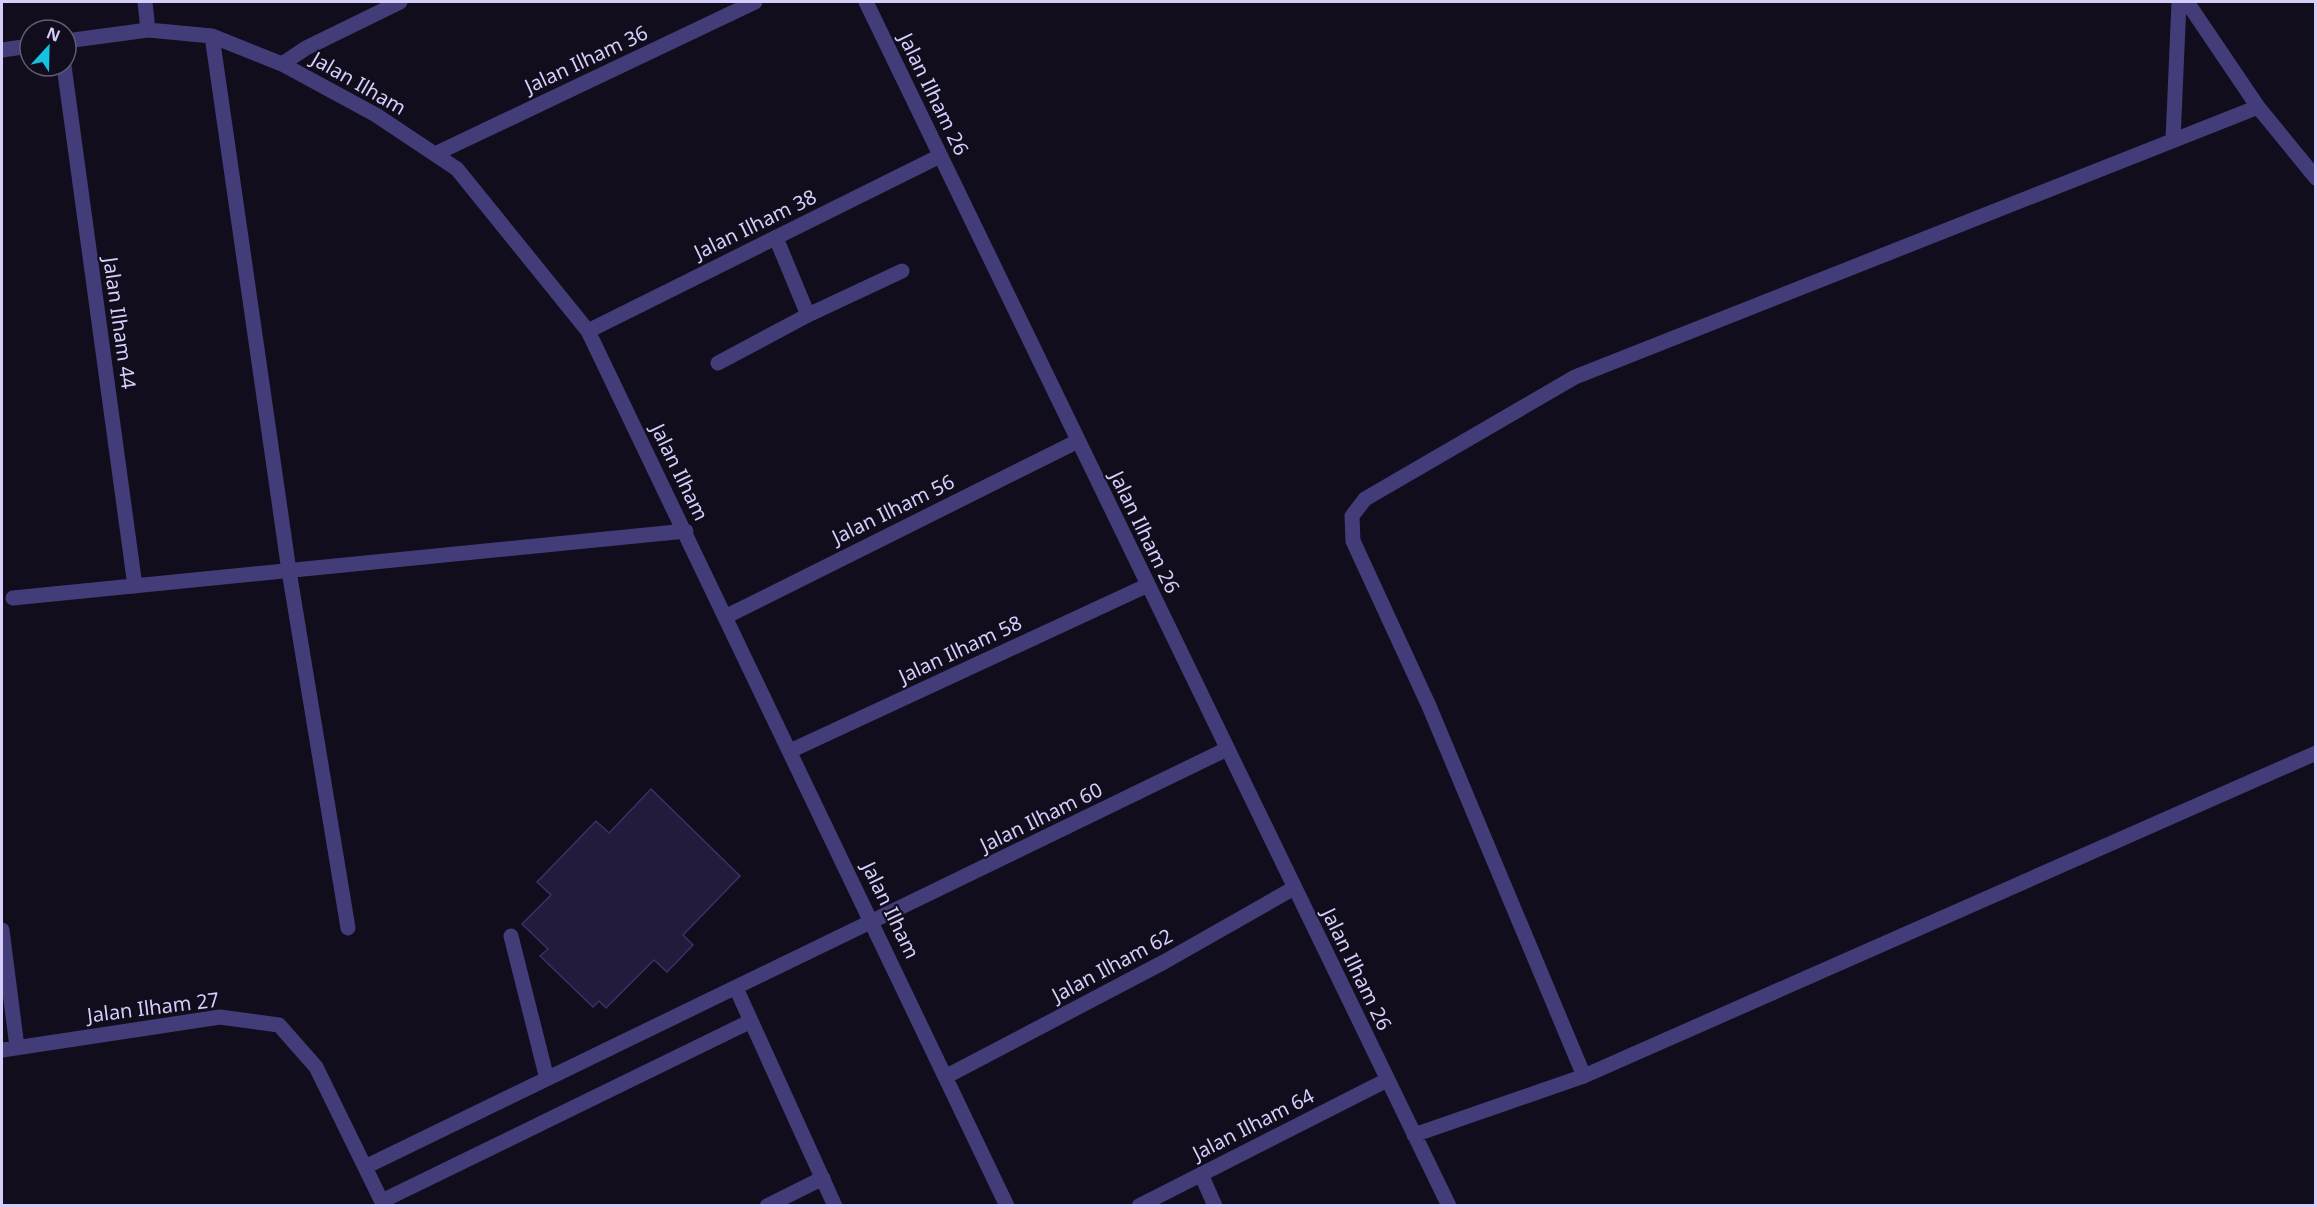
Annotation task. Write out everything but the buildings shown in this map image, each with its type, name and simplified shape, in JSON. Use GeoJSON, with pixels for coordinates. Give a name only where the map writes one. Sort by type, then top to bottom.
{"type":"FeatureCollection","features":[{"type":"Feature","properties":{"kind":"street"},"geometry":{"type":"LineString","coordinates":[[145,2],[148,30]]}},
{"type":"Feature","properties":{"kind":"street"},"geometry":{"type":"LineString","coordinates":[[282,64],[306,48],[399,2]]}},
{"type":"Feature","properties":{"kind":"street","name":"Jalan Ilham 36"},"geometry":{"type":"LineString","coordinates":[[435,154],[755,2]]}},
{"type":"Feature","properties":{"kind":"street","name":"Jalan Ilham 26"},"geometry":{"type":"LineString","coordinates":[[866,2],[1449,1206]]}},
{"type":"Feature","properties":{"kind":"street"},"geometry":{"type":"LineString","coordinates":[[2173,140],[2179,2]]}},
{"type":"Feature","properties":{"kind":"street"},"geometry":{"type":"LineString","coordinates":[[2187,2],[2258,107],[2316,178]]}},
{"type":"Feature","properties":{"kind":"street","name":"Jalan Ilham"},"geometry":{"type":"LineString","coordinates":[[78,39],[148,30],[212,36],[282,64],[376,115],[457,169],[588,331],[874,922],[1008,1206]]}},
{"type":"Feature","properties":{"kind":"street"},"geometry":{"type":"LineString","coordinates":[[212,36],[289,571],[348,928]]}},
{"type":"Feature","properties":{"kind":"street"},"geometry":{"type":"LineString","coordinates":[[2,50],[18,48]]}},
{"type":"Feature","properties":{"kind":"street","name":"Jalan Ilham 44"},"geometry":{"type":"LineString","coordinates":[[66,78],[135,586]]}},
{"type":"Feature","properties":{"kind":"street"},"geometry":{"type":"LineString","coordinates":[[1584,1076],[1429,706],[1353,541],[1352,516],[1365,499],[1575,377],[2258,107]]}},
{"type":"Feature","properties":{"kind":"street","name":"Jalan Ilham 38"},"geometry":{"type":"LineString","coordinates":[[588,331],[940,156]]}},
{"type":"Feature","properties":{"kind":"street"},"geometry":{"type":"LineString","coordinates":[[776,237],[808,315]]}},
{"type":"Feature","properties":{"kind":"street"},"geometry":{"type":"LineString","coordinates":[[718,363],[808,315],[902,271]]}},
{"type":"Feature","properties":{"kind":"street","name":"Jalan Ilham 56"},"geometry":{"type":"LineString","coordinates":[[727,616],[1078,441]]}},
{"type":"Feature","properties":{"kind":"street"},"geometry":{"type":"LineString","coordinates":[[13,598],[686,531]]}},
{"type":"Feature","properties":{"kind":"street","name":"Jalan Ilham 58"},"geometry":{"type":"LineString","coordinates":[[790,751],[1148,585]]}},
{"type":"Feature","properties":{"kind":"street","name":"Jalan Ilham 60"},"geometry":{"type":"LineString","coordinates":[[365,1167],[1227,749]]}},
{"type":"Feature","properties":{"kind":"street"},"geometry":{"type":"LineString","coordinates":[[1414,1135],[1584,1076],[2316,753]]}},
{"type":"Feature","properties":{"kind":"street","name":"Jalan Ilham 62"},"geometry":{"type":"LineString","coordinates":[[947,1076],[1164,962],[1294,888]]}},
{"type":"Feature","properties":{"kind":"street"},"geometry":{"type":"LineString","coordinates":[[2,930],[17,1047]]}},
{"type":"Feature","properties":{"kind":"street"},"geometry":{"type":"LineString","coordinates":[[511,936],[547,1079]]}},
{"type":"Feature","properties":{"kind":"street"},"geometry":{"type":"LineString","coordinates":[[736,988],[835,1206]]}},
{"type":"Feature","properties":{"kind":"street","name":"Jalan Ilham 27"},"geometry":{"type":"LineString","coordinates":[[2,1050],[220,1017],[279,1025],[316,1067],[383,1203]]}},
{"type":"Feature","properties":{"kind":"street"},"geometry":{"type":"LineString","coordinates":[[383,1203],[751,1021]]}},
{"type":"Feature","properties":{"kind":"street","name":"Jalan Ilham 64"},"geometry":{"type":"LineString","coordinates":[[1138,1206],[1387,1080]]}},
{"type":"Feature","properties":{"kind":"street"},"geometry":{"type":"LineString","coordinates":[[1201,1174],[1215,1206]]}},
{"type":"Feature","properties":{"kind":"street"},"geometry":{"type":"LineString","coordinates":[[767,1206],[823,1178]]}}]}
